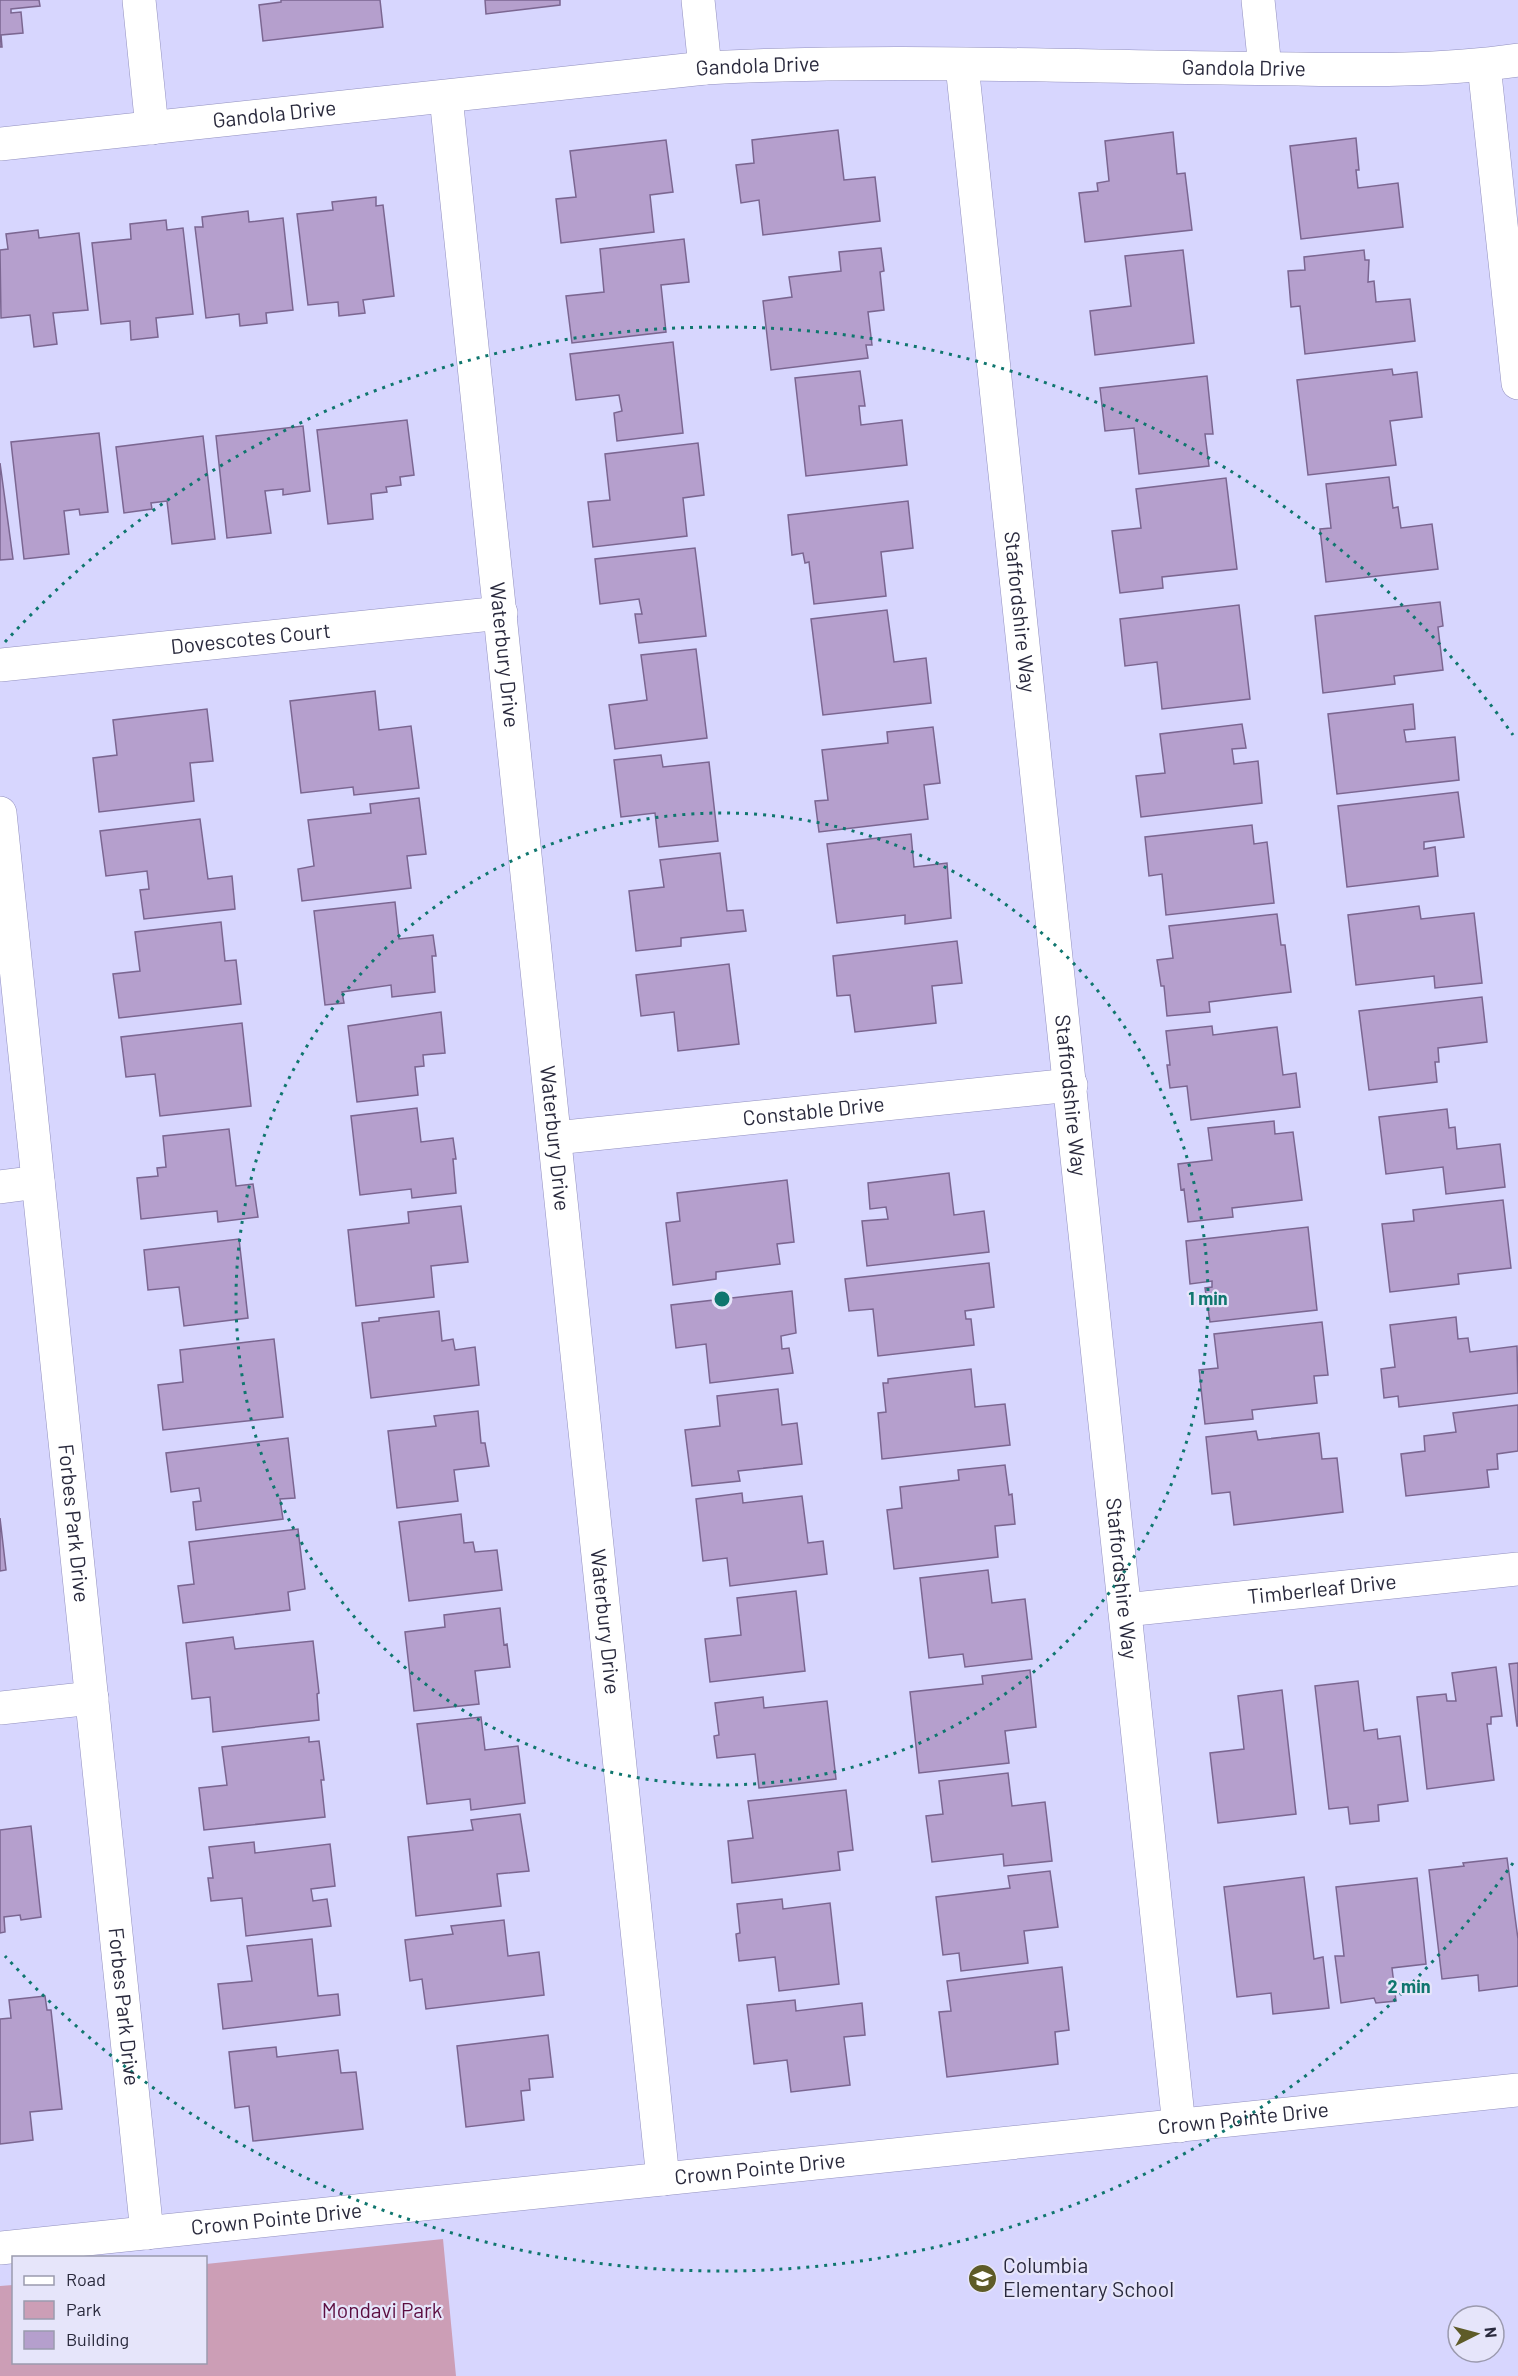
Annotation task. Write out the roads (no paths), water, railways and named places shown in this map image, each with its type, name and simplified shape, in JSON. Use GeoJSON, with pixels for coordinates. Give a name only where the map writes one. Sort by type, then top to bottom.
{"type":"FeatureCollection","features":[{"type":"Feature","properties":{"kind":"street"},"geometry":{"type":"LineString","coordinates":[[139,0],[152,128]]}},
{"type":"Feature","properties":{"kind":"street"},"geometry":{"type":"LineString","coordinates":[[698,0],[705,68]]}},
{"type":"Feature","properties":{"kind":"street"},"geometry":{"type":"LineString","coordinates":[[1258,0],[1265,68]]}},
{"type":"Feature","properties":{"kind":"street","name":"Gandola Drive"},"geometry":{"type":"LineString","coordinates":[[0,144],[705,68],[808,63],[1448,68],[1518,60]]}},
{"type":"Feature","properties":{"kind":"street","name":"Staffordshire Way"},"geometry":{"type":"LineString","coordinates":[[962,65],[1179,2126]]}},
{"type":"Feature","properties":{"kind":"street"},"geometry":{"type":"LineString","coordinates":[[1484,65],[1518,383]]}},
{"type":"Feature","properties":{"kind":"street","name":"Waterbury Drive"},"geometry":{"type":"LineString","coordinates":[[446,97],[663,2179]]}},
{"type":"Feature","properties":{"kind":"street","name":"Dovescotes Court"},"geometry":{"type":"LineString","coordinates":[[0,665],[501,613]]}},
{"type":"Feature","properties":{"kind":"street","name":"Forbes Park Drive"},"geometry":{"type":"LineString","coordinates":[[0,813],[147,2233]]}},
{"type":"Feature","properties":{"kind":"street","name":"Constable Drive"},"geometry":{"type":"LineString","coordinates":[[555,1138],[1071,1084]]}},
{"type":"Feature","properties":{"kind":"street"},"geometry":{"type":"LineString","coordinates":[[0,1186],[38,1182]]}},
{"type":"Feature","properties":{"kind":"street","name":"Timberleaf Drive"},"geometry":{"type":"LineString","coordinates":[[1125,1610],[1518,1569]]}},
{"type":"Feature","properties":{"kind":"street"},"geometry":{"type":"LineString","coordinates":[[0,1708],[92,1698]]}},
{"type":"Feature","properties":{"kind":"street","name":"Crown Pointe Drive"},"geometry":{"type":"LineString","coordinates":[[0,2248],[1518,2090]]}},
{"type":"Feature","properties":{"kind":"place","name":"Columbia Elementary School"},"geometry":{"type":"Point","coordinates":[982,2278]}},
{"type":"Feature","properties":{"kind":"park label","name":"Mondavi Park"},"geometry":{"type":"Point","coordinates":[382,2311]}}]}
